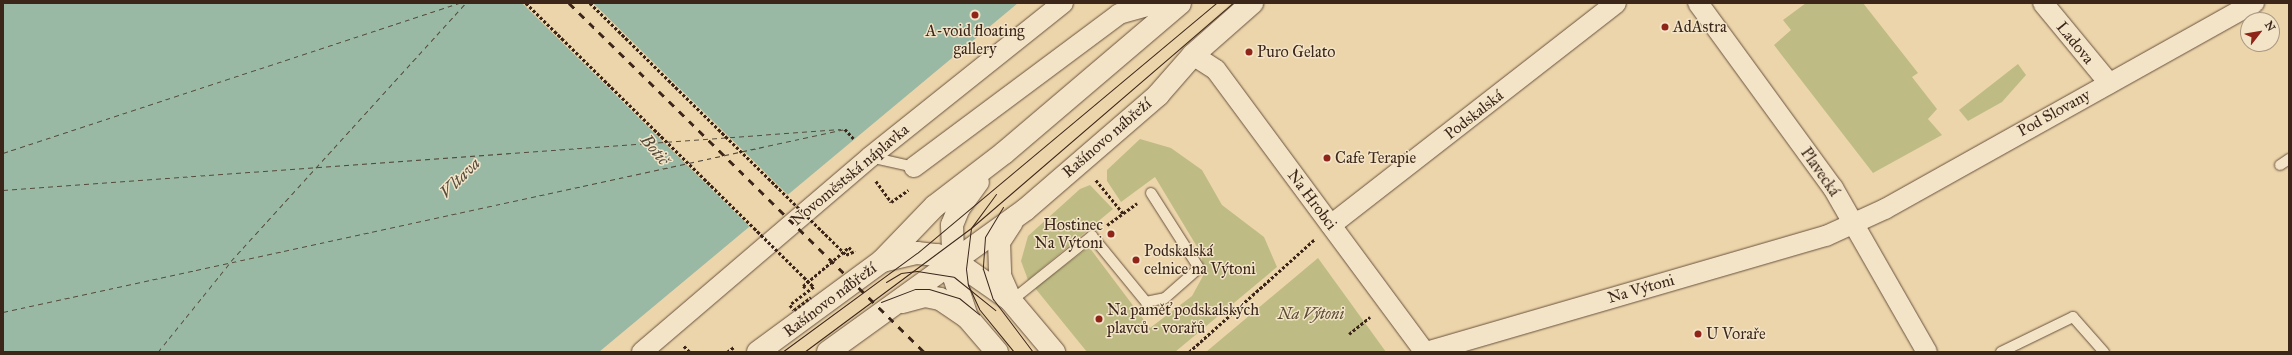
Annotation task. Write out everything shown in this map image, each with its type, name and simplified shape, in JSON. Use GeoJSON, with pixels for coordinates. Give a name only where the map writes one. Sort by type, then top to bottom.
{"type":"FeatureCollection","features":[{"type":"Feature","properties":{"kind":"main road","name":"Rašínovo nábřeží"},"geometry":{"type":"LineString","coordinates":[[758,352],[882,261],[935,206],[1004,153],[1180,3]]}},
{"type":"Feature","properties":{"kind":"main road","name":"Rašínovo nábřeží"},"geometry":{"type":"LineString","coordinates":[[828,352],[1025,210],[1158,95],[1193,55],[1252,3]]}},
{"type":"Feature","properties":{"kind":"main road"},"geometry":{"type":"LineString","coordinates":[[967,317],[952,262],[952,225],[959,208],[1004,153]]}},
{"type":"Feature","properties":{"kind":"main road"},"geometry":{"type":"LineString","coordinates":[[1025,210],[1006,228],[997,252],[1000,276],[1011,301],[1054,352]]}},
{"type":"Feature","properties":{"kind":"main road","name":"Rašínovo nábřeží"},"geometry":{"type":"LineString","coordinates":[[882,261],[917,253],[952,262],[1011,301]]}},
{"type":"Feature","properties":{"kind":"main road"},"geometry":{"type":"LineString","coordinates":[[892,306],[933,296],[967,317],[997,352]]}},
{"type":"Feature","properties":{"kind":"street","name":"Novoměstská náplavka"},"geometry":{"type":"LineString","coordinates":[[642,352],[870,157],[1063,3]]}},
{"type":"Feature","properties":{"kind":"street"},"geometry":{"type":"LineString","coordinates":[[914,167],[1119,14],[1158,3]]}},
{"type":"Feature","properties":{"kind":"street","name":"Podskalská"},"geometry":{"type":"LineString","coordinates":[[1331,225],[1616,3]]}},
{"type":"Feature","properties":{"kind":"street","name":"Plavecká"},"geometry":{"type":"LineString","coordinates":[[1698,3],[1854,223],[1927,352]]}},
{"type":"Feature","properties":{"kind":"street","name":"Ladova"},"geometry":{"type":"LineString","coordinates":[[2042,3],[2109,83]]}},
{"type":"Feature","properties":{"kind":"street","name":"Pod Slovany"},"geometry":{"type":"LineString","coordinates":[[1854,223],[2254,3]]}},
{"type":"Feature","properties":{"kind":"street","name":"Na Hrobci"},"geometry":{"type":"LineString","coordinates":[[1193,55],[1216,70],[1426,352]]}},
{"type":"Feature","properties":{"kind":"street","name":"Na Výtoni"},"geometry":{"type":"LineString","coordinates":[[1426,352],[1826,236],[1854,223]]}},
{"type":"Feature","properties":{"kind":"lane"},"geometry":{"type":"LineString","coordinates":[[870,157],[914,167]]}},
{"type":"Feature","properties":{"kind":"lane"},"geometry":{"type":"LineString","coordinates":[[2280,166],[2289,159]]}},
{"type":"Feature","properties":{"kind":"lane"},"geometry":{"type":"LineString","coordinates":[[1011,301],[1092,236],[1146,302],[1165,298],[1199,268],[1151,193]]}},
{"type":"Feature","properties":{"kind":"lane"},"geometry":{"type":"LineString","coordinates":[[2001,352],[2073,317],[2104,352]]}},
{"type":"Feature","properties":{"kind":"path"},"geometry":{"type":"LineString","coordinates":[[526,3],[814,287],[790,305],[794,310],[811,297]]}},
{"type":"Feature","properties":{"kind":"path"},"geometry":{"type":"LineString","coordinates":[[590,3],[846,255],[855,251]]}},
{"type":"Feature","properties":{"kind":"path"},"geometry":{"type":"LineString","coordinates":[[891,202],[910,188]]}},
{"type":"Feature","properties":{"kind":"path"},"geometry":{"type":"LineString","coordinates":[[1105,191],[1123,213]]}},
{"type":"Feature","properties":{"kind":"path"},"geometry":{"type":"LineString","coordinates":[[1092,236],[1151,193]]}},
{"type":"Feature","properties":{"kind":"path"},"geometry":{"type":"LineString","coordinates":[[1189,352],[1331,225]]}},
{"type":"Feature","properties":{"kind":"path"},"geometry":{"type":"LineString","coordinates":[[803,286],[849,247]]}},
{"type":"Feature","properties":{"kind":"path"},"geometry":{"type":"LineString","coordinates":[[1349,334],[1372,316]]}},
{"type":"Feature","properties":{"kind":"green space"},"geometry":{"type":"Polygon","coordinates":[[[1806,3],[1863,3],[1918,73],[1912,77],[1937,109],[1928,119],[1942,135],[1873,173],[1774,45],[1791,30],[1783,20],[1806,3]]]}},
{"type":"Feature","properties":{"kind":"green space"},"geometry":{"type":"Polygon","coordinates":[[[2018,64],[2026,75],[2002,102],[1968,121],[1959,110],[2018,64]]]}},
{"type":"Feature","properties":{"kind":"green space"},"geometry":{"type":"Polygon","coordinates":[[[1140,139],[1171,148],[1202,170],[1222,205],[1264,237],[1277,267],[1175,352],[1087,352],[1035,288],[1089,247],[1150,328],[1192,296],[1203,276],[1202,255],[1155,177],[1121,202],[1107,181],[1107,170],[1140,139]]]}},
{"type":"Feature","properties":{"kind":"green space"},"geometry":{"type":"Polygon","coordinates":[[[1090,185],[1113,209],[1028,280],[1021,261],[1028,236],[1080,189],[1090,185]]]}},
{"type":"Feature","properties":{"kind":"green space","name":"Na Výtoni"},"geometry":{"type":"Polygon","coordinates":[[[1318,258],[1386,352],[1206,352],[1318,258]]]}},
{"type":"Feature","properties":{"kind":"water"},"geometry":{"type":"Polygon","coordinates":[[[3,3],[1018,3],[599,352],[3,352],[3,3]]]}},
{"type":"Feature","properties":{"kind":"pier"},"geometry":{"type":"Polygon","coordinates":[[[522,3],[593,3],[788,195],[750,227],[522,3]]]}},
{"type":"Feature","properties":{"kind":"ferry route"},"geometry":{"type":"LineString","coordinates":[[3,153],[459,3]]}},
{"type":"Feature","properties":{"kind":"ferry route"},"geometry":{"type":"LineString","coordinates":[[231,261],[466,3]]}},
{"type":"Feature","properties":{"kind":"ferry route"},"geometry":{"type":"LineString","coordinates":[[3,190],[841,129]]}},
{"type":"Feature","properties":{"kind":"ferry route"},"geometry":{"type":"LineString","coordinates":[[3,312],[845,129]]}},
{"type":"Feature","properties":{"kind":"ferry route"},"geometry":{"type":"LineString","coordinates":[[158,352],[229,264]]}},
{"type":"Feature","properties":{"kind":"tram line"},"geometry":{"type":"LineString","coordinates":[[782,352],[917,253],[1216,3]]}},
{"type":"Feature","properties":{"kind":"tram line"},"geometry":{"type":"LineString","coordinates":[[804,352],[971,228],[1233,3]]}},
{"type":"Feature","properties":{"kind":"tram line"},"geometry":{"type":"LineString","coordinates":[[996,194],[971,228],[966,269],[968,285],[979,309],[1014,352]]}},
{"type":"Feature","properties":{"kind":"tram line"},"geometry":{"type":"LineString","coordinates":[[1003,207],[985,237],[983,269],[993,299],[1033,352]]}},
{"type":"Feature","properties":{"kind":"tram line"},"geometry":{"type":"LineString","coordinates":[[886,282],[901,273],[917,271],[954,277],[995,310]]}},
{"type":"Feature","properties":{"kind":"tram line"},"geometry":{"type":"LineString","coordinates":[[881,302],[915,289],[929,289],[959,298],[979,314]]}},
{"type":"Feature","properties":{"kind":"railway"},"geometry":{"type":"LineString","coordinates":[[569,3],[924,352]]}},
{"type":"Feature","properties":{"kind":"place","name":"A-void floating gallery"},"geometry":{"type":"Point","coordinates":[975,15]}},
{"type":"Feature","properties":{"kind":"place","name":"AdAstra"},"geometry":{"type":"Point","coordinates":[1665,27]}},
{"type":"Feature","properties":{"kind":"place","name":"Puro Gelato"},"geometry":{"type":"Point","coordinates":[1249,52]}},
{"type":"Feature","properties":{"kind":"place","name":"Cafe Terapie"},"geometry":{"type":"Point","coordinates":[1327,158]}},
{"type":"Feature","properties":{"kind":"place","name":"Hostinec Na Výtoni"},"geometry":{"type":"Point","coordinates":[1111,234]}},
{"type":"Feature","properties":{"kind":"place","name":"Podskalská celnice na Výtoni"},"geometry":{"type":"Point","coordinates":[1136,260]}},
{"type":"Feature","properties":{"kind":"place","name":"Na paměť podskalských plavců - vorařů"},"geometry":{"type":"Point","coordinates":[1099,319]}},
{"type":"Feature","properties":{"kind":"place","name":"U Voraře"},"geometry":{"type":"Point","coordinates":[1698,334]}},
{"type":"Feature","properties":{"kind":"water label","name":"Botič"},"geometry":{"type":"Point","coordinates":[655,150]}},
{"type":"Feature","properties":{"kind":"water label","name":"Vltava"},"geometry":{"type":"Point","coordinates":[460,178]}}]}
